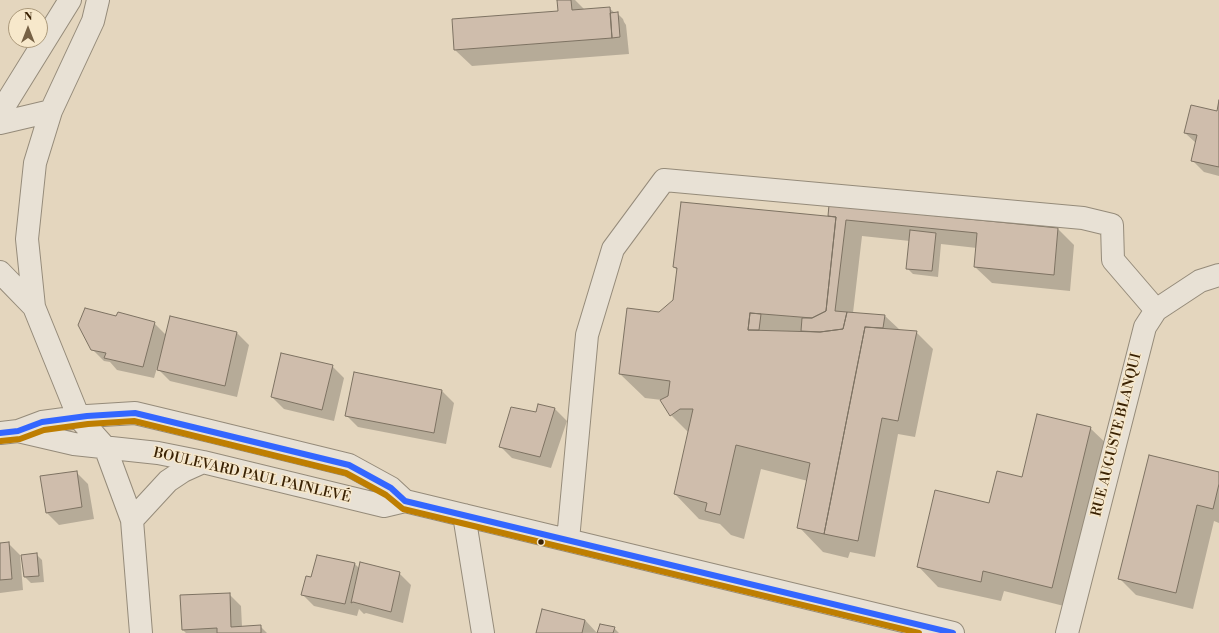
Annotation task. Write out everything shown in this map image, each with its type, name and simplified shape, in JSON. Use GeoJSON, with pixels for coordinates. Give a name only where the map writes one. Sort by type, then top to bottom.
{"type":"FeatureCollection","features":[{"type":"Feature","properties":{"kind":"street"},"geometry":{"type":"LineString","coordinates":[[0,112],[70,0]]}},
{"type":"Feature","properties":{"kind":"street"},"geometry":{"type":"LineString","coordinates":[[98,0],[93,21],[52,111],[35,163],[26,240],[34,307],[79,418],[106,447],[132,520],[141,633]]}},
{"type":"Feature","properties":{"kind":"street"},"geometry":{"type":"LineString","coordinates":[[0,123],[52,111]]}},
{"type":"Feature","properties":{"kind":"street"},"geometry":{"type":"LineString","coordinates":[[568,540],[587,335],[613,249],[664,180],[1083,218],[1112,225],[1113,260],[1156,310]]}},
{"type":"Feature","properties":{"kind":"street"},"geometry":{"type":"LineString","coordinates":[[0,272],[34,307]]}},
{"type":"Feature","properties":{"kind":"street","name":"RUE AUGUSTE BLANQUI"},"geometry":{"type":"LineString","coordinates":[[1066,633],[1145,327],[1156,310],[1200,281],[1219,275]]}},
{"type":"Feature","properties":{"kind":"street","name":"BOULEVARD PAUL PAINLEVÉ"},"geometry":{"type":"LineString","coordinates":[[9,432],[42,422],[134,413],[349,465],[391,488],[405,501]]}},
{"type":"Feature","properties":{"kind":"street","name":"BOULEVARD PAUL PAINLEVÉ"},"geometry":{"type":"LineString","coordinates":[[9,432],[74,444],[158,453],[203,462],[384,506],[405,501],[953,633]]}},
{"type":"Feature","properties":{"kind":"street"},"geometry":{"type":"LineString","coordinates":[[132,520],[168,481],[183,471],[203,462]]}},
{"type":"Feature","properties":{"kind":"street"},"geometry":{"type":"LineString","coordinates":[[464,515],[483,633]]}},
{"type":"Feature","properties":{"kind":"building"},"geometry":{"type":"Polygon","coordinates":[[[557,0],[571,0],[572,10],[610,7],[612,38],[454,50],[452,19],[558,11],[557,0]]]}},
{"type":"Feature","properties":{"kind":"building"},"geometry":{"type":"Polygon","coordinates":[[[618,12],[620,37],[612,38],[610,13],[618,12]]]}},
{"type":"Feature","properties":{"kind":"building"},"geometry":{"type":"Polygon","coordinates":[[[1219,100],[1219,167],[1191,161],[1197,135],[1184,133],[1191,105],[1217,111],[1219,100]]]}},
{"type":"Feature","properties":{"kind":"building"},"geometry":{"type":"Polygon","coordinates":[[[681,202],[836,217],[826,311],[812,318],[750,313],[748,330],[820,332],[843,329],[847,312],[885,315],[883,328],[865,327],[824,534],[797,528],[810,463],[736,445],[720,515],[705,511],[707,503],[674,494],[693,409],[680,409],[670,416],[660,400],[668,396],[670,381],[619,374],[627,308],[659,312],[673,300],[677,268],[673,267],[681,202]]]}},
{"type":"Feature","properties":{"kind":"building"},"geometry":{"type":"Polygon","coordinates":[[[829,205],[1058,228],[1054,275],[974,267],[977,233],[846,220],[835,311],[847,312],[843,329],[820,332],[801,331],[802,318],[812,318],[826,311],[836,217],[828,216],[829,205]]]}},
{"type":"Feature","properties":{"kind":"building"},"geometry":{"type":"Polygon","coordinates":[[[910,230],[936,233],[932,271],[906,269],[910,230]]]}},
{"type":"Feature","properties":{"kind":"building"},"geometry":{"type":"Polygon","coordinates":[[[85,308],[116,316],[118,312],[155,322],[143,367],[104,358],[106,353],[91,350],[78,325],[85,308]]]}},
{"type":"Feature","properties":{"kind":"building"},"geometry":{"type":"Polygon","coordinates":[[[750,313],[761,314],[759,330],[748,330],[750,313]]]}},
{"type":"Feature","properties":{"kind":"building"},"geometry":{"type":"Polygon","coordinates":[[[170,316],[237,332],[225,386],[157,370],[170,316]]]}},
{"type":"Feature","properties":{"kind":"building"},"geometry":{"type":"Polygon","coordinates":[[[865,327],[917,331],[898,421],[882,418],[858,541],[824,534],[865,327]]]}},
{"type":"Feature","properties":{"kind":"building"},"geometry":{"type":"Polygon","coordinates":[[[281,353],[333,365],[322,410],[271,397],[281,353]]]}},
{"type":"Feature","properties":{"kind":"building"},"geometry":{"type":"Polygon","coordinates":[[[354,372],[442,390],[434,433],[345,416],[354,372]]]}},
{"type":"Feature","properties":{"kind":"building"},"geometry":{"type":"Polygon","coordinates":[[[538,404],[555,408],[540,457],[499,447],[511,407],[536,412],[538,404]]]}},
{"type":"Feature","properties":{"kind":"building"},"geometry":{"type":"Polygon","coordinates":[[[1037,414],[1091,427],[1052,588],[983,571],[981,582],[917,567],[935,490],[989,503],[997,471],[1022,477],[1037,414]]]}},
{"type":"Feature","properties":{"kind":"building"},"geometry":{"type":"Polygon","coordinates":[[[1149,455],[1219,472],[1219,484],[1213,509],[1197,505],[1176,593],[1118,579],[1149,455]]]}},
{"type":"Feature","properties":{"kind":"building"},"geometry":{"type":"Polygon","coordinates":[[[77,471],[82,507],[46,513],[40,476],[77,471]]]}},
{"type":"Feature","properties":{"kind":"building"},"geometry":{"type":"Polygon","coordinates":[[[9,542],[12,579],[0,580],[0,543],[9,542]]]}},
{"type":"Feature","properties":{"kind":"building"},"geometry":{"type":"Polygon","coordinates":[[[37,553],[39,576],[24,577],[21,555],[37,553]]]}},
{"type":"Feature","properties":{"kind":"building"},"geometry":{"type":"Polygon","coordinates":[[[317,555],[355,563],[345,604],[301,595],[306,576],[311,577],[317,555]]]}},
{"type":"Feature","properties":{"kind":"building"},"geometry":{"type":"Polygon","coordinates":[[[360,562],[400,572],[391,612],[353,602],[351,603],[360,562]]]}},
{"type":"Feature","properties":{"kind":"building"},"geometry":{"type":"Polygon","coordinates":[[[230,593],[231,627],[261,625],[261,633],[217,633],[217,628],[182,630],[180,595],[230,593]]]}},
{"type":"Feature","properties":{"kind":"building"},"geometry":{"type":"Polygon","coordinates":[[[542,609],[585,620],[582,633],[536,633],[542,609]]]}},
{"type":"Feature","properties":{"kind":"building"},"geometry":{"type":"Polygon","coordinates":[[[600,624],[615,627],[613,633],[597,633],[600,624]]]}},
{"type":"Feature","properties":{"kind":"transit line"},"geometry":{"type":"LineString","coordinates":[[0,433],[18,431],[42,422],[87,416],[135,413],[349,465],[391,488],[405,501],[953,633]]}},
{"type":"Feature","properties":{"kind":"transit line"},"geometry":{"type":"LineString","coordinates":[[1,441],[20,439],[44,430],[88,424],[134,421],[346,473],[386,495],[403,509],[919,633]]}}]}
